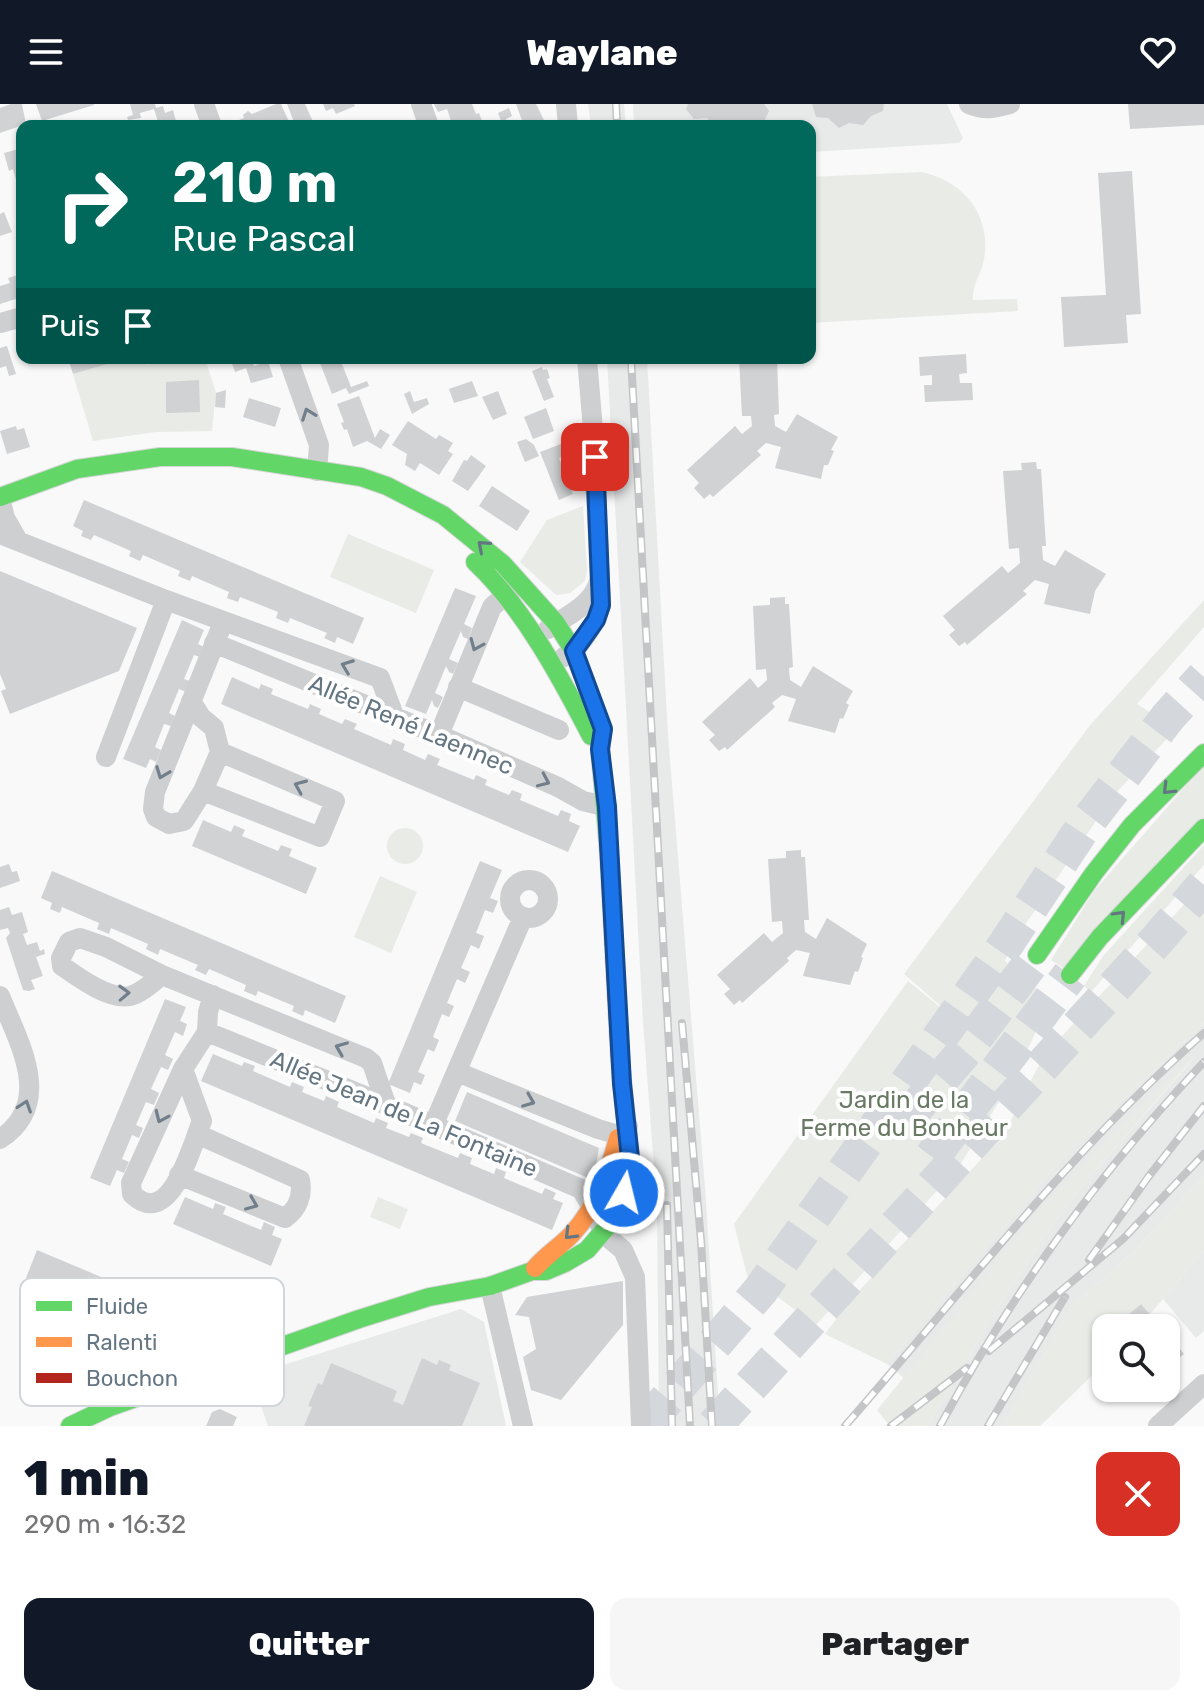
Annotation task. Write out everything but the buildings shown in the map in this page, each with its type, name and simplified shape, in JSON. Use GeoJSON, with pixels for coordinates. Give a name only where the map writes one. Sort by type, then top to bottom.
{"type":"FeatureCollection","features":[{"type":"Feature","properties":{"kind":"main road"},"geometry":{"type":"LineString","coordinates":[[0,497],[77,469],[132,459],[232,457],[361,477],[387,486],[427,505],[503,564],[535,637],[554,664],[583,724],[600,749]]}},
{"type":"Feature","properties":{"kind":"main road"},"geometry":{"type":"LineString","coordinates":[[284,1345],[429,1297],[490,1286],[565,1263],[587,1250],[604,1234],[624,1193],[630,1158],[624,1125],[607,807],[600,749],[603,729],[574,651],[556,623],[512,588]]}},
{"type":"Feature","properties":{"kind":"main road"},"geometry":{"type":"LineString","coordinates":[[1037,955],[1132,825],[1204,753]]}},
{"type":"Feature","properties":{"kind":"main road"},"geometry":{"type":"LineString","coordinates":[[1070,975],[1100,937],[1204,828]]}},
{"type":"Feature","properties":{"kind":"main road"},"geometry":{"type":"LineString","coordinates":[[532,1271],[572,1234],[592,1207],[624,1125]]}},
{"type":"Feature","properties":{"kind":"main road"},"geometry":{"type":"LineString","coordinates":[[70,1426],[114,1406]]}},
{"type":"Feature","properties":{"kind":"street"},"geometry":{"type":"LineString","coordinates":[[969,104],[979,109],[993,110],[1005,105]]}},
{"type":"Feature","properties":{"kind":"street"},"geometry":{"type":"LineString","coordinates":[[290,364],[327,472]]}},
{"type":"Feature","properties":{"kind":"street"},"geometry":{"type":"LineString","coordinates":[[554,664],[574,651],[596,620],[601,605],[588,364]]}},
{"type":"Feature","properties":{"kind":"street"},"geometry":{"type":"LineString","coordinates":[[0,497],[8,536],[166,600],[380,678],[395,718]]}},
{"type":"Feature","properties":{"kind":"street"},"geometry":{"type":"LineString","coordinates":[[535,637],[581,608],[596,591],[600,578]]}},
{"type":"Feature","properties":{"kind":"street"},"geometry":{"type":"LineString","coordinates":[[439,735],[492,607],[512,588]]}},
{"type":"Feature","properties":{"kind":"street"},"geometry":{"type":"LineString","coordinates":[[106,757],[166,600]]}},
{"type":"Feature","properties":{"kind":"street"},"geometry":{"type":"LineString","coordinates":[[191,701],[201,717],[214,728],[220,752],[203,791],[184,821],[169,824],[156,817],[153,809],[155,792],[191,701],[214,643],[225,620]]}},
{"type":"Feature","properties":{"kind":"street","name":"Allée René Laennec"},"geometry":{"type":"LineString","coordinates":[[214,643],[439,735],[583,801],[607,807]]}},
{"type":"Feature","properties":{"kind":"street"},"geometry":{"type":"LineString","coordinates":[[458,687],[559,730]]}},
{"type":"Feature","properties":{"kind":"street"},"geometry":{"type":"LineString","coordinates":[[203,791],[320,837],[335,801],[220,752]]}},
{"type":"Feature","properties":{"kind":"street"},"geometry":{"type":"LineString","coordinates":[[433,1126],[523,917]]}},
{"type":"Feature","properties":{"kind":"street"},"geometry":{"type":"LineString","coordinates":[[162,975],[366,1058],[372,1063],[386,1104]]}},
{"type":"Feature","properties":{"kind":"street"},"geometry":{"type":"LineString","coordinates":[[183,1069],[202,1121],[169,1195],[158,1203],[144,1203],[130,1190],[183,1069],[207,1032],[213,995]]}},
{"type":"Feature","properties":{"kind":"street"},"geometry":{"type":"LineString","coordinates":[[0,996],[28,1063],[30,1095],[18,1126],[0,1139]]}},
{"type":"Feature","properties":{"kind":"street","name":"Allée Jean de La Fontaine"},"geometry":{"type":"LineString","coordinates":[[207,1032],[386,1104],[581,1189],[592,1207]]}},
{"type":"Feature","properties":{"kind":"street"},"geometry":{"type":"LineString","coordinates":[[457,1072],[624,1125]]}},
{"type":"Feature","properties":{"kind":"street"},"geometry":{"type":"LineString","coordinates":[[179,1175],[285,1218],[294,1211],[298,1202],[302,1190],[300,1180],[197,1134]]}},
{"type":"Feature","properties":{"kind":"street"},"geometry":{"type":"LineString","coordinates":[[592,1207],[604,1234],[623,1250],[635,1277],[641,1426]]}},
{"type":"Feature","properties":{"kind":"street"},"geometry":{"type":"LineString","coordinates":[[490,1286],[523,1426]]}},
{"type":"Feature","properties":{"kind":"street"},"geometry":{"type":"LineString","coordinates":[[1158,1426],[1204,1384]]}},
{"type":"Feature","properties":{"kind":"shaded area"},"geometry":{"type":"Polygon","coordinates":[[[588,104],[624,104],[625,120],[590,120],[588,104]]]}},
{"type":"Feature","properties":{"kind":"shaded area"},"geometry":{"type":"Polygon","coordinates":[[[633,104],[947,104],[963,138],[959,143],[816,152],[816,120],[634,120],[633,104]]]}},
{"type":"Feature","properties":{"kind":"shaded area"},"geometry":{"type":"Polygon","coordinates":[[[607,364],[647,364],[668,735],[705,1187],[720,1426],[659,1426],[657,1207],[643,1022],[607,364]]]}},
{"type":"Feature","properties":{"kind":"shaded area"},"geometry":{"type":"Polygon","coordinates":[[[1204,1023],[1204,1176],[1133,1252],[1071,1307],[1003,1426],[928,1426],[998,1307],[1052,1225],[1082,1186],[1195,1057],[1046,1203],[904,1378],[887,1364],[1066,1154],[1204,1023]]]}},
{"type":"Feature","properties":{"kind":"shaded area"},"geometry":{"type":"Polygon","coordinates":[[[1204,1251],[1204,1331],[1196,1338],[1180,1319],[1180,1314],[1176,1314],[1163,1299],[1204,1251]]]}},
{"type":"Feature","properties":{"kind":"shaded area"},"geometry":{"type":"Polygon","coordinates":[[[461,1309],[484,1322],[506,1426],[268,1426],[261,1406],[284,1406],[284,1365],[461,1309]]]}},
{"type":"Feature","properties":{"kind":"green space"},"geometry":{"type":"Polygon","coordinates":[[[921,172],[950,183],[971,202],[983,228],[984,259],[973,300],[1017,299],[1018,311],[816,323],[816,177],[921,172]]]}},
{"type":"Feature","properties":{"kind":"green space"},"geometry":{"type":"Polygon","coordinates":[[[106,364],[207,364],[216,393],[212,431],[156,432],[93,441],[73,374],[106,364]]]}},
{"type":"Feature","properties":{"kind":"green space"},"geometry":{"type":"Polygon","coordinates":[[[583,506],[585,581],[570,593],[556,595],[520,562],[547,520],[583,506]]]}},
{"type":"Feature","properties":{"kind":"green space"},"geometry":{"type":"Polygon","coordinates":[[[348,534],[434,570],[416,613],[330,577],[348,534]]]}},
{"type":"Feature","properties":{"kind":"green space","name":"Jardin de la Ferme du Bonheur"},"geometry":{"type":"Polygon","coordinates":[[[1204,600],[1204,627],[1137,704],[1176,729],[1113,796],[1010,947],[1005,961],[1039,991],[1046,1009],[1018,1071],[960,1165],[816,1325],[747,1275],[734,1224],[908,981],[972,1033],[904,974],[1091,724],[1204,600]]]}},
{"type":"Feature","properties":{"kind":"green space"},"geometry":{"type":"Polygon","coordinates":[[[1204,765],[1204,818],[1065,969],[1051,960],[1094,891],[1204,765]]]}},
{"type":"Feature","properties":{"kind":"green space"},"geometry":{"type":"Polygon","coordinates":[[[405,828],[418,833],[423,846],[418,859],[405,864],[392,859],[387,846],[392,833],[405,828]]]}},
{"type":"Feature","properties":{"kind":"green space"},"geometry":{"type":"Polygon","coordinates":[[[1204,845],[1204,865],[1091,992],[1084,986],[1103,956],[1204,845]]]}},
{"type":"Feature","properties":{"kind":"green space"},"geometry":{"type":"Polygon","coordinates":[[[380,876],[417,892],[391,953],[354,937],[380,876]]]}},
{"type":"Feature","properties":{"kind":"green space"},"geometry":{"type":"Polygon","coordinates":[[[1204,883],[1204,1023],[1066,1154],[887,1364],[825,1334],[848,1303],[997,1142],[1051,1048],[1204,883]]]}},
{"type":"Feature","properties":{"kind":"green space"},"geometry":{"type":"Polygon","coordinates":[[[1193,1054],[1195,1056],[1052,1225],[998,1307],[928,1426],[890,1426],[877,1410],[1046,1203],[1193,1054]]]}},
{"type":"Feature","properties":{"kind":"green space"},"geometry":{"type":"Polygon","coordinates":[[[1204,1176],[1204,1251],[1150,1314],[1141,1304],[1129,1314],[1092,1314],[1092,1376],[1040,1426],[1003,1426],[1071,1307],[1133,1252],[1204,1176]]]}},
{"type":"Feature","properties":{"kind":"green space"},"geometry":{"type":"Polygon","coordinates":[[[378,1197],[408,1209],[400,1229],[370,1217],[378,1197]]]}},
{"type":"Feature","properties":{"kind":"tunnel"},"geometry":{"type":"LineString","coordinates":[[644,1426],[760,1291],[1006,944],[1082,829],[1168,717],[1204,677]]}},
{"type":"Feature","properties":{"kind":"tunnel"},"geometry":{"type":"LineString","coordinates":[[714,1426],[1204,885]]}},
{"type":"Feature","properties":{"kind":"tunnel"},"geometry":{"type":"LineString","coordinates":[[906,1119],[965,1051],[1037,955]]}},
{"type":"Feature","properties":{"kind":"tunnel"},"geometry":{"type":"LineString","coordinates":[[932,1157],[1070,975]]}},
{"type":"Feature","properties":{"kind":"railway"},"geometry":{"type":"LineString","coordinates":[[616,104],[617,120]]}},
{"type":"Feature","properties":{"kind":"railway"},"geometry":{"type":"LineString","coordinates":[[631,364],[690,1426]]}},
{"type":"Feature","properties":{"kind":"railway"},"geometry":{"type":"LineString","coordinates":[[682,1023],[701,1241],[712,1426]]}},
{"type":"Feature","properties":{"kind":"railway"},"geometry":{"type":"LineString","coordinates":[[845,1426],[1062,1174],[1155,1078],[1204,1033]]}},
{"type":"Feature","properties":{"kind":"railway"},"geometry":{"type":"LineString","coordinates":[[940,1426],[997,1329],[1060,1235],[1129,1146],[1204,1062]]}},
{"type":"Feature","properties":{"kind":"railway"},"geometry":{"type":"LineString","coordinates":[[1089,1260],[1204,1106]]}},
{"type":"Feature","properties":{"kind":"railway"},"geometry":{"type":"LineString","coordinates":[[989,1351],[1123,1239],[1204,1154]]}},
{"type":"Feature","properties":{"kind":"railway"},"geometry":{"type":"LineString","coordinates":[[667,1205],[672,1426]]}},
{"type":"Feature","properties":{"kind":"railway"},"geometry":{"type":"LineString","coordinates":[[988,1426],[1065,1297]]}},
{"type":"Feature","properties":{"kind":"railway"},"geometry":{"type":"LineString","coordinates":[[891,1426],[967,1368]]}},
{"type":"Feature","properties":{"kind":"traffic: fast"},"geometry":{"type":"LineString","coordinates":[[0,497],[77,469],[160,457],[232,457],[361,477],[387,486],[443,515],[503,564],[556,623],[574,651],[603,729],[600,749],[609,854]]}},
{"type":"Feature","properties":{"kind":"traffic: fast"},"geometry":{"type":"LineString","coordinates":[[475,562],[525,622],[554,667],[591,736]]}},
{"type":"Feature","properties":{"kind":"traffic: fast"},"geometry":{"type":"LineString","coordinates":[[1037,955],[1132,825],[1204,753]]}},
{"type":"Feature","properties":{"kind":"traffic: fast"},"geometry":{"type":"LineString","coordinates":[[1070,975],[1100,937],[1204,828]]}},
{"type":"Feature","properties":{"kind":"traffic: fast"},"geometry":{"type":"LineString","coordinates":[[284,1346],[429,1297],[490,1286],[565,1263],[587,1250],[613,1220],[624,1193],[627,1174]]}},
{"type":"Feature","properties":{"kind":"traffic: fast"},"geometry":{"type":"LineString","coordinates":[[70,1426],[113,1406]]}},
{"type":"Feature","properties":{"kind":"traffic: slow"},"geometry":{"type":"LineString","coordinates":[[535,1268],[581,1224],[606,1176],[618,1138]]}},
{"type":"Feature","properties":{"kind":"traffic: jam"},"geometry":{"type":"LineString","coordinates":[[609,854],[620,1059],[630,1158],[627,1174]]}},
{"type":"Feature","properties":{"kind":"route"},"geometry":{"type":"LineString","coordinates":[[595,457],[601,605],[596,620],[574,651],[603,729],[600,749],[607,807],[620,1059],[630,1158],[624,1193]]}}]}
